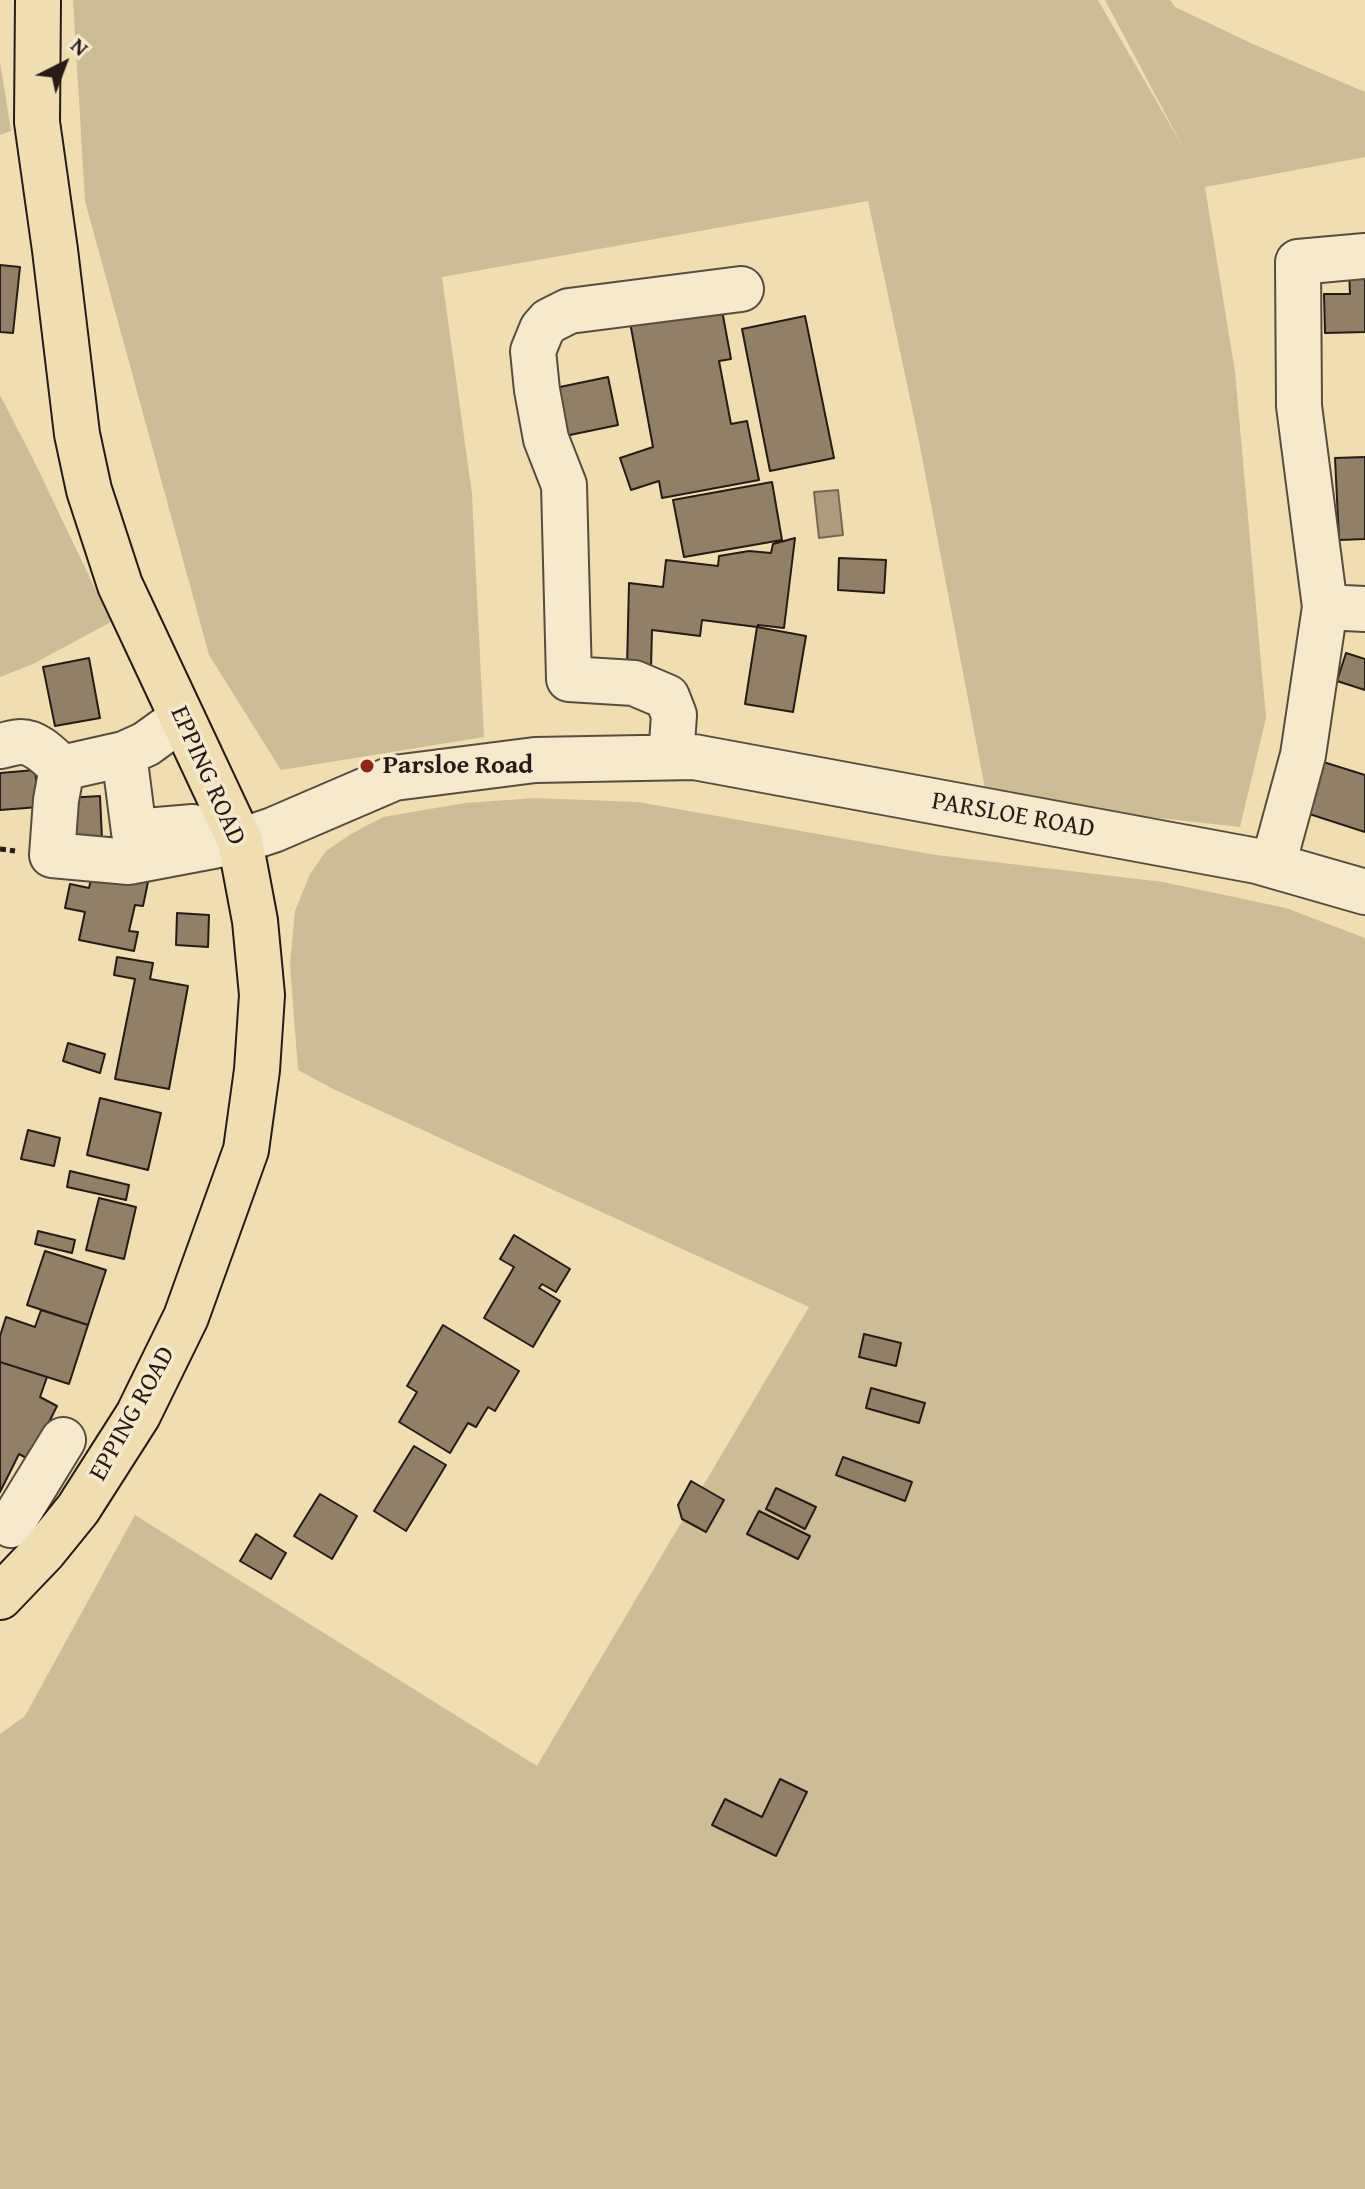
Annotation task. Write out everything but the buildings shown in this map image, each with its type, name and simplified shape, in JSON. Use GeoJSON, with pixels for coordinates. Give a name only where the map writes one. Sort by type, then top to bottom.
{"type":"FeatureCollection","features":[{"type":"Feature","properties":{"kind":"main road","name":"EPPING ROAD"},"geometry":{"type":"LineString","coordinates":[[0,1597],[14,1535],[78,1509],[138,1415],[186,1317],[246,1150],[257,1070],[262,995],[255,921],[234,829],[120,585],[89,490],[77,434],[37,122],[38,0]]}},
{"type":"Feature","properties":{"kind":"street"},"geometry":{"type":"LineString","coordinates":[[1273,865],[1345,608],[1299,406],[1298,262],[1365,256]]}},
{"type":"Feature","properties":{"kind":"street"},"geometry":{"type":"LineString","coordinates":[[671,757],[674,715],[667,697],[634,683],[569,679],[564,485],[546,439],[533,351],[542,329],[549,321],[569,311],[741,289]]}},
{"type":"Feature","properties":{"kind":"street"},"geometry":{"type":"LineString","coordinates":[[62,768],[124,754],[146,744],[182,718]]}},
{"type":"Feature","properties":{"kind":"street"},"geometry":{"type":"LineString","coordinates":[[0,746],[22,742],[33,745],[62,768]]}},
{"type":"Feature","properties":{"kind":"street"},"geometry":{"type":"LineString","coordinates":[[124,754],[134,832],[234,829]]}},
{"type":"Feature","properties":{"kind":"street","name":"PARSLOE ROAD"},"geometry":{"type":"LineString","coordinates":[[234,829],[273,830],[394,778],[535,760],[694,757],[1233,856],[1365,892]]}},
{"type":"Feature","properties":{"kind":"street"},"geometry":{"type":"LineString","coordinates":[[62,768],[52,855],[129,862],[234,829]]}},
{"type":"Feature","properties":{"kind":"street"},"geometry":{"type":"LineString","coordinates":[[14,1535],[63,1440]]}},
{"type":"Feature","properties":{"kind":"shaded area"},"geometry":{"type":"Polygon","coordinates":[[[73,0],[1098,0],[1184,149],[1105,0],[1170,0],[1175,7],[1253,44],[1365,92],[1365,157],[1205,187],[1235,372],[1266,718],[1240,827],[987,799],[918,436],[868,201],[442,277],[472,494],[484,737],[281,770],[209,655],[85,201],[73,0]]]}},
{"type":"Feature","properties":{"kind":"shaded area"},"geometry":{"type":"Polygon","coordinates":[[[0,61],[11,131],[0,135],[0,61]]]}},
{"type":"Feature","properties":{"kind":"shaded area"},"geometry":{"type":"Polygon","coordinates":[[[0,395],[111,622],[33,664],[0,677],[0,395]]]}},
{"type":"Feature","properties":{"kind":"shaded area"},"geometry":{"type":"Polygon","coordinates":[[[838,490],[843,535],[819,538],[814,492],[838,490]]]}},
{"type":"Feature","properties":{"kind":"shaded area"},"geometry":{"type":"Polygon","coordinates":[[[535,798],[638,802],[936,855],[1163,882],[1286,908],[1365,938],[1365,2189],[0,2189],[0,1734],[25,1716],[135,1515],[537,1766],[809,1307],[333,1089],[298,1070],[290,965],[295,911],[310,874],[326,851],[383,817],[465,803],[535,798]]]}},
{"type":"Feature","properties":{"kind":"place","name":"Parsloe Road"},"geometry":{"type":"Point","coordinates":[367,766]}}]}
